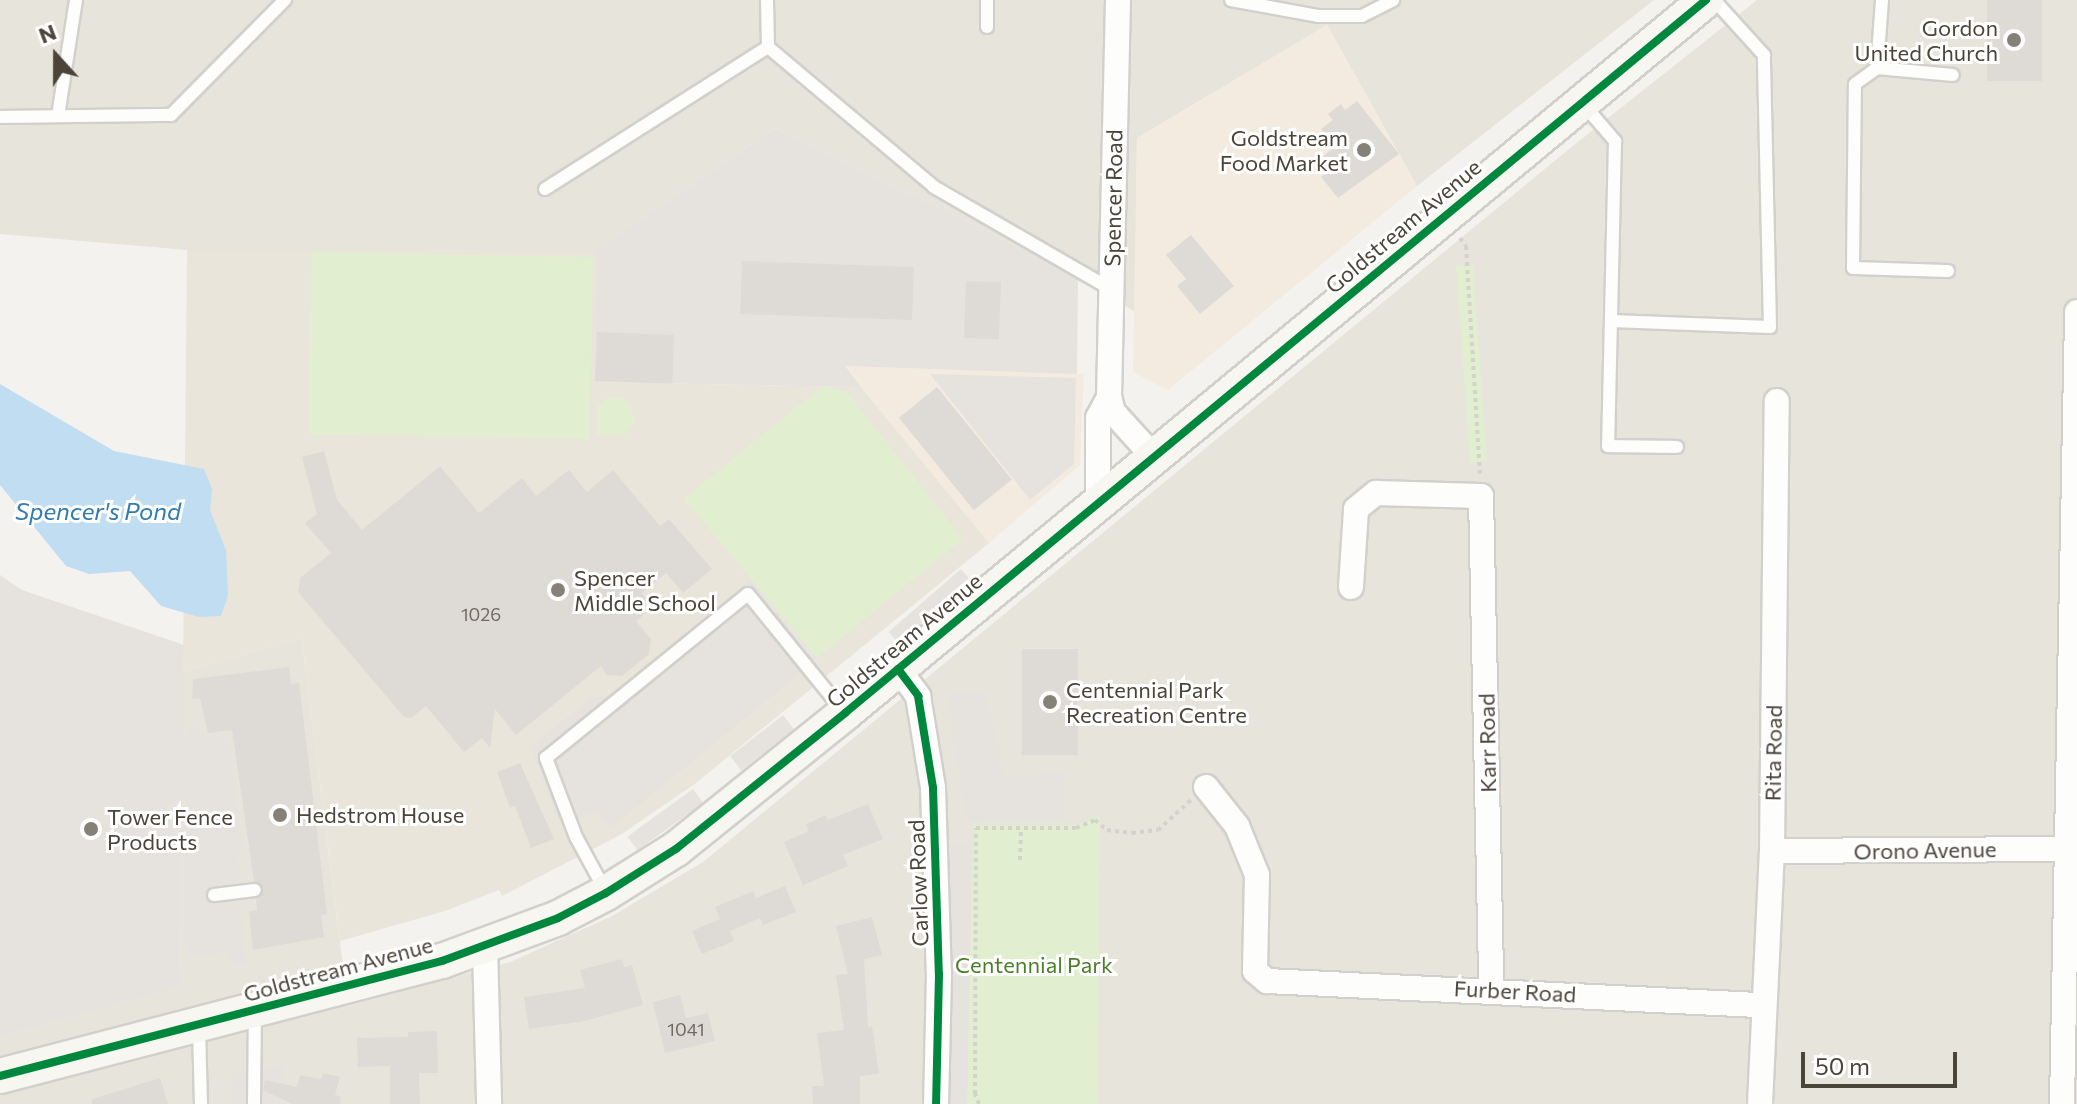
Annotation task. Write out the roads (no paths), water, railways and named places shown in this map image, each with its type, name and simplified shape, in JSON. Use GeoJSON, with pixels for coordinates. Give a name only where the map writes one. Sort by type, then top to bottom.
{"type":"FeatureCollection","features":[{"type":"Feature","properties":{"kind":"main road","name":"Goldstream Avenue"},"geometry":{"type":"LineString","coordinates":[[0,1076],[380,979],[485,947],[558,918],[606,893],[676,849],[845,713],[1706,0]]}},
{"type":"Feature","properties":{"kind":"street","name":"Spencer Road"},"geometry":{"type":"LineString","coordinates":[[1098,503],[1098,418],[1109,397],[1118,0]]}},
{"type":"Feature","properties":{"kind":"street"},"geometry":{"type":"LineString","coordinates":[[2062,1104],[2071,848],[2077,312]]}},
{"type":"Feature","properties":{"kind":"street"},"geometry":{"type":"LineString","coordinates":[[1109,397],[1113,412],[1154,457]]}},
{"type":"Feature","properties":{"kind":"street","name":"Rita Road"},"geometry":{"type":"LineString","coordinates":[[1760,1104],[1762,1005],[1772,851],[1777,401]]}},
{"type":"Feature","properties":{"kind":"street","name":"Karr Road"},"geometry":{"type":"LineString","coordinates":[[1351,587],[1356,509],[1376,493],[1481,496],[1486,607],[1491,990]]}},
{"type":"Feature","properties":{"kind":"street","name":"Carlow Road"},"geometry":{"type":"LineString","coordinates":[[898,669],[918,696],[933,788],[939,974],[936,1104]]}},
{"type":"Feature","properties":{"kind":"street","name":"Furber Road"},"geometry":{"type":"LineString","coordinates":[[1206,787],[1237,826],[1257,875],[1255,971],[1267,981],[1762,1005]]}},
{"type":"Feature","properties":{"kind":"street","name":"Orono Avenue"},"geometry":{"type":"LineString","coordinates":[[1772,851],[2071,848]]}},
{"type":"Feature","properties":{"kind":"street"},"geometry":{"type":"LineString","coordinates":[[485,947],[489,1104]]}},
{"type":"Feature","properties":{"kind":"lane"},"geometry":{"type":"LineString","coordinates":[[58,116],[76,0]]}},
{"type":"Feature","properties":{"kind":"lane"},"geometry":{"type":"LineString","coordinates":[[1,117],[171,115],[285,0]]}},
{"type":"Feature","properties":{"kind":"lane"},"geometry":{"type":"LineString","coordinates":[[767,0],[768,47],[934,187],[1111,289]]}},
{"type":"Feature","properties":{"kind":"lane"},"geometry":{"type":"LineString","coordinates":[[987,0],[987,27]]}},
{"type":"Feature","properties":{"kind":"lane"},"geometry":{"type":"LineString","coordinates":[[1231,0],[1318,16],[1362,16],[1393,0]]}},
{"type":"Feature","properties":{"kind":"lane"},"geometry":{"type":"LineString","coordinates":[[1611,321],[1770,327],[1764,55],[1714,0]]}},
{"type":"Feature","properties":{"kind":"lane"},"geometry":{"type":"LineString","coordinates":[[1877,68],[1882,0]]}},
{"type":"Feature","properties":{"kind":"lane"},"geometry":{"type":"LineString","coordinates":[[545,189],[768,47]]}},
{"type":"Feature","properties":{"kind":"lane"},"geometry":{"type":"LineString","coordinates":[[1948,271],[1853,268],[1855,84],[1877,68],[1953,75]]}},
{"type":"Feature","properties":{"kind":"lane"},"geometry":{"type":"LineString","coordinates":[[1581,102],[1615,141],[1608,446],[1677,447]]}},
{"type":"Feature","properties":{"kind":"lane"},"geometry":{"type":"LineString","coordinates":[[606,893],[576,837],[546,758],[748,594],[845,713]]}},
{"type":"Feature","properties":{"kind":"lane"},"geometry":{"type":"LineString","coordinates":[[214,895],[255,890]]}},
{"type":"Feature","properties":{"kind":"lane"},"geometry":{"type":"LineString","coordinates":[[254,1104],[255,1010]]}},
{"type":"Feature","properties":{"kind":"lane"},"geometry":{"type":"LineString","coordinates":[[199,1024],[201,1104]]}},
{"type":"Feature","properties":{"kind":"water","name":"Spencer's Pond"},"geometry":{"type":"Polygon","coordinates":[[[0,384],[114,451],[204,469],[212,489],[210,510],[226,550],[228,596],[221,616],[199,617],[161,606],[130,571],[89,574],[66,566],[0,485],[0,384]]]}},
{"type":"Feature","properties":{"kind":"place","name":"Gordon United Church"},"geometry":{"type":"Point","coordinates":[2014,40]}},
{"type":"Feature","properties":{"kind":"place","name":"Goldstream Food Market"},"geometry":{"type":"Point","coordinates":[1364,150]}},
{"type":"Feature","properties":{"kind":"place","name":"Spencer Middle School"},"geometry":{"type":"Point","coordinates":[558,590]}},
{"type":"Feature","properties":{"kind":"place","name":"Centennial Park Recreation Centre"},"geometry":{"type":"Point","coordinates":[1050,702]}},
{"type":"Feature","properties":{"kind":"place","name":"Hedstrom House"},"geometry":{"type":"Point","coordinates":[280,815]}},
{"type":"Feature","properties":{"kind":"place","name":"Tower Fence Products"},"geometry":{"type":"Point","coordinates":[91,829]}},
{"type":"Feature","properties":{"kind":"park label","name":"Centennial Park"},"geometry":{"type":"Point","coordinates":[1034,965]}}]}
